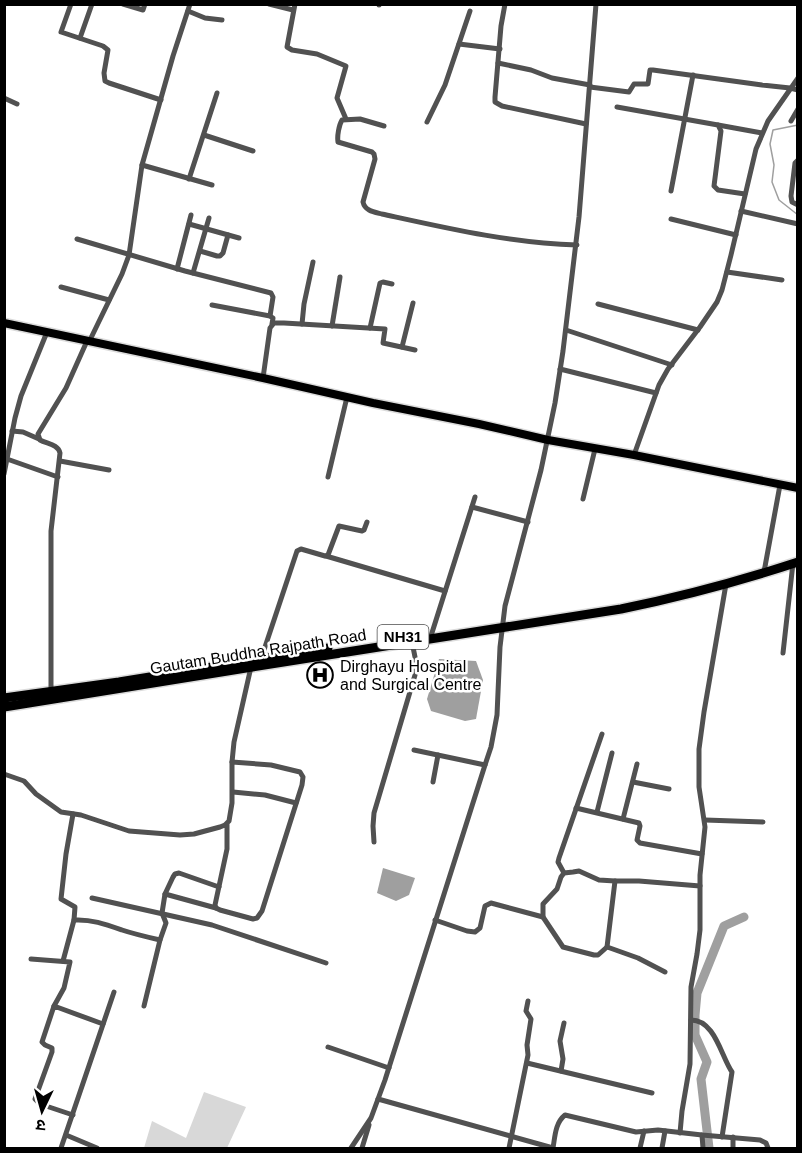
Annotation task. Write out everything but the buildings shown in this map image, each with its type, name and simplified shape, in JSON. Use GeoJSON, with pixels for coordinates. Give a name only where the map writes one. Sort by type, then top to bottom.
{"type":"FeatureCollection","features":[{"type":"Feature","properties":{"kind":"highway","name":"Gautam Buddha Rajpath Road"},"geometry":{"type":"LineString","coordinates":[[4,707],[51,696],[412,642],[431,636],[655,602],[726,584],[764,569],[796,560]]}},
{"type":"Feature","properties":{"kind":"highway","name":"NH31"},"geometry":{"type":"LineString","coordinates":[[502,626],[640,600],[764,569]]}},
{"type":"Feature","properties":{"kind":"highway","name":"NH31"},"geometry":{"type":"LineString","coordinates":[[4,698],[51,696],[119,682],[261,659],[431,636]]}},
{"type":"Feature","properties":{"kind":"main road"},"geometry":{"type":"LineString","coordinates":[[4,323],[548,440],[798,488]]}},
{"type":"Feature","properties":{"kind":"street"},"geometry":{"type":"LineString","coordinates":[[70,4],[61,32],[103,46],[108,50],[105,81],[161,100]]}},
{"type":"Feature","properties":{"kind":"street"},"geometry":{"type":"LineString","coordinates":[[80,38],[92,4]]}},
{"type":"Feature","properties":{"kind":"street"},"geometry":{"type":"LineString","coordinates":[[123,4],[143,10],[145,4]]}},
{"type":"Feature","properties":{"kind":"street"},"geometry":{"type":"LineString","coordinates":[[269,4],[294,7],[288,48],[317,54],[346,66],[337,99],[346,119]]}},
{"type":"Feature","properties":{"kind":"street"},"geometry":{"type":"LineString","coordinates":[[505,4],[495,102],[498,105],[586,123]]}},
{"type":"Feature","properties":{"kind":"street"},"geometry":{"type":"LineString","coordinates":[[362,1149],[491,747],[497,715],[502,626],[548,440],[566,330],[576,244],[596,4]]}},
{"type":"Feature","properties":{"kind":"street"},"geometry":{"type":"LineString","coordinates":[[40,440],[38,434],[40,428],[66,388],[122,274],[129,255],[142,165],[189,8],[205,18],[222,20]]}},
{"type":"Feature","properties":{"kind":"street"},"geometry":{"type":"LineString","coordinates":[[427,122],[445,84],[470,10]]}},
{"type":"Feature","properties":{"kind":"street"},"geometry":{"type":"LineString","coordinates":[[459,44],[500,49]]}},
{"type":"Feature","properties":{"kind":"street"},"geometry":{"type":"LineString","coordinates":[[498,63],[531,70],[552,78],[629,92],[634,84],[648,84],[650,70],[798,90]]}},
{"type":"Feature","properties":{"kind":"street"},"geometry":{"type":"LineString","coordinates":[[671,191],[693,75]]}},
{"type":"Feature","properties":{"kind":"street"},"geometry":{"type":"LineString","coordinates":[[634,455],[656,393],[672,365],[717,302],[727,272],[751,166],[762,134],[775,110],[798,78]]}},
{"type":"Feature","properties":{"kind":"street"},"geometry":{"type":"LineString","coordinates":[[189,179],[217,93]]}},
{"type":"Feature","properties":{"kind":"street"},"geometry":{"type":"LineString","coordinates":[[4,98],[17,104]]}},
{"type":"Feature","properties":{"kind":"street"},"geometry":{"type":"LineString","coordinates":[[618,106],[762,134]]}},
{"type":"Feature","properties":{"kind":"street"},"geometry":{"type":"LineString","coordinates":[[791,121],[798,109]]}},
{"type":"Feature","properties":{"kind":"street"},"geometry":{"type":"LineString","coordinates":[[384,126],[360,120],[342,120],[337,139],[338,142],[372,152],[375,156],[363,202],[372,212],[469,233],[520,241],[576,244]]}},
{"type":"Feature","properties":{"kind":"street"},"geometry":{"type":"LineString","coordinates":[[718,125],[721,131],[714,186],[718,190],[745,194]]}},
{"type":"Feature","properties":{"kind":"street"},"geometry":{"type":"LineString","coordinates":[[204,135],[253,151]]}},
{"type":"Feature","properties":{"kind":"street"},"geometry":{"type":"LineString","coordinates":[[798,160],[795,163],[791,196],[792,202],[798,205]]}},
{"type":"Feature","properties":{"kind":"street"},"geometry":{"type":"LineString","coordinates":[[142,165],[212,185]]}},
{"type":"Feature","properties":{"kind":"street"},"geometry":{"type":"LineString","coordinates":[[741,211],[798,224]]}},
{"type":"Feature","properties":{"kind":"street"},"geometry":{"type":"LineString","coordinates":[[177,269],[191,215]]}},
{"type":"Feature","properties":{"kind":"street"},"geometry":{"type":"LineString","coordinates":[[193,273],[209,218]]}},
{"type":"Feature","properties":{"kind":"street"},"geometry":{"type":"LineString","coordinates":[[671,219],[736,235]]}},
{"type":"Feature","properties":{"kind":"street"},"geometry":{"type":"LineString","coordinates":[[189,224],[239,238]]}},
{"type":"Feature","properties":{"kind":"street"},"geometry":{"type":"LineString","coordinates":[[200,251],[220,256],[228,235]]}},
{"type":"Feature","properties":{"kind":"street"},"geometry":{"type":"LineString","coordinates":[[77,239],[177,269],[271,293],[273,297],[270,316],[273,318],[268,336],[263,378]]}},
{"type":"Feature","properties":{"kind":"street"},"geometry":{"type":"LineString","coordinates":[[302,324],[313,262]]}},
{"type":"Feature","properties":{"kind":"street"},"geometry":{"type":"LineString","coordinates":[[727,272],[782,280]]}},
{"type":"Feature","properties":{"kind":"street"},"geometry":{"type":"LineString","coordinates":[[332,326],[340,277]]}},
{"type":"Feature","properties":{"kind":"street"},"geometry":{"type":"LineString","coordinates":[[370,328],[378,287],[383,282],[392,284]]}},
{"type":"Feature","properties":{"kind":"street"},"geometry":{"type":"LineString","coordinates":[[60,288],[109,300]]}},
{"type":"Feature","properties":{"kind":"street"},"geometry":{"type":"LineString","coordinates":[[402,347],[412,303]]}},
{"type":"Feature","properties":{"kind":"street"},"geometry":{"type":"LineString","coordinates":[[598,304],[698,330]]}},
{"type":"Feature","properties":{"kind":"street"},"geometry":{"type":"LineString","coordinates":[[212,305],[270,316]]}},
{"type":"Feature","properties":{"kind":"street"},"geometry":{"type":"LineString","coordinates":[[272,324],[385,329],[383,343],[415,350]]}},
{"type":"Feature","properties":{"kind":"street"},"geometry":{"type":"LineString","coordinates":[[566,330],[672,365]]}},
{"type":"Feature","properties":{"kind":"street"},"geometry":{"type":"LineString","coordinates":[[4,474],[21,396],[47,332]]}},
{"type":"Feature","properties":{"kind":"street"},"geometry":{"type":"LineString","coordinates":[[560,369],[656,393]]}},
{"type":"Feature","properties":{"kind":"street"},"geometry":{"type":"LineString","coordinates":[[328,477],[348,396]]}},
{"type":"Feature","properties":{"kind":"street"},"geometry":{"type":"LineString","coordinates":[[12,431],[23,432],[59,449],[60,453],[50,540],[51,696]]}},
{"type":"Feature","properties":{"kind":"street"},"geometry":{"type":"LineString","coordinates":[[583,499],[595,448]]}},
{"type":"Feature","properties":{"kind":"street"},"geometry":{"type":"LineString","coordinates":[[7,459],[58,477]]}},
{"type":"Feature","properties":{"kind":"street"},"geometry":{"type":"LineString","coordinates":[[60,461],[109,470]]}},
{"type":"Feature","properties":{"kind":"street"},"geometry":{"type":"LineString","coordinates":[[764,569],[780,485]]}},
{"type":"Feature","properties":{"kind":"street"},"geometry":{"type":"LineString","coordinates":[[431,636],[475,497]]}},
{"type":"Feature","properties":{"kind":"street"},"geometry":{"type":"LineString","coordinates":[[472,507],[528,522]]}},
{"type":"Feature","properties":{"kind":"street"},"geometry":{"type":"LineString","coordinates":[[325,556],[330,554],[339,526],[362,531],[367,522]]}},
{"type":"Feature","properties":{"kind":"street"},"geometry":{"type":"LineString","coordinates":[[261,659],[297,551],[302,549],[445,591]]}},
{"type":"Feature","properties":{"kind":"street"},"geometry":{"type":"LineString","coordinates":[[783,653],[796,560]]}},
{"type":"Feature","properties":{"kind":"street"},"geometry":{"type":"LineString","coordinates":[[680,1133],[694,1020],[691,987],[700,930],[700,886],[705,820],[699,787],[699,749],[726,584]]}},
{"type":"Feature","properties":{"kind":"street"},"geometry":{"type":"LineString","coordinates":[[374,842],[373,819],[377,801],[415,675],[412,642]]}},
{"type":"Feature","properties":{"kind":"street"},"geometry":{"type":"LineString","coordinates":[[4,774],[24,781],[36,794],[61,812],[93,819],[120,829],[180,835],[220,827],[231,817],[234,742],[251,667]]}},
{"type":"Feature","properties":{"kind":"street"},"geometry":{"type":"LineString","coordinates":[[564,873],[558,862],[602,734]]}},
{"type":"Feature","properties":{"kind":"street"},"geometry":{"type":"LineString","coordinates":[[414,750],[485,765]]}},
{"type":"Feature","properties":{"kind":"street"},"geometry":{"type":"LineString","coordinates":[[597,812],[612,753]]}},
{"type":"Feature","properties":{"kind":"street"},"geometry":{"type":"LineString","coordinates":[[434,782],[438,755]]}},
{"type":"Feature","properties":{"kind":"street"},"geometry":{"type":"LineString","coordinates":[[165,894],[254,919],[260,916],[303,780],[302,774],[271,765],[232,762]]}},
{"type":"Feature","properties":{"kind":"street"},"geometry":{"type":"LineString","coordinates":[[624,819],[637,764]]}},
{"type":"Feature","properties":{"kind":"street"},"geometry":{"type":"LineString","coordinates":[[633,782],[669,789]]}},
{"type":"Feature","properties":{"kind":"street"},"geometry":{"type":"LineString","coordinates":[[232,792],[265,795],[296,803]]}},
{"type":"Feature","properties":{"kind":"street"},"geometry":{"type":"LineString","coordinates":[[576,808],[640,824],[637,840],[639,842],[702,854]]}},
{"type":"Feature","properties":{"kind":"street"},"geometry":{"type":"LineString","coordinates":[[63,961],[74,920],[75,907],[61,899],[73,814]]}},
{"type":"Feature","properties":{"kind":"street"},"geometry":{"type":"LineString","coordinates":[[705,820],[763,822]]}},
{"type":"Feature","properties":{"kind":"street"},"geometry":{"type":"LineString","coordinates":[[216,908],[215,901],[227,849],[227,823]]}},
{"type":"Feature","properties":{"kind":"street"},"geometry":{"type":"LineString","coordinates":[[615,881],[607,947],[598,955],[563,947],[543,917],[543,904],[557,889],[564,873],[579,871],[599,880],[700,886]]}},
{"type":"Feature","properties":{"kind":"street"},"geometry":{"type":"LineString","coordinates":[[144,1006],[166,923],[162,913],[165,894],[173,877],[177,873],[219,887]]}},
{"type":"Feature","properties":{"kind":"street"},"geometry":{"type":"LineString","coordinates":[[92,898],[212,925],[326,963]]}},
{"type":"Feature","properties":{"kind":"street"},"geometry":{"type":"LineString","coordinates":[[435,920],[475,932],[480,928],[485,906],[491,903],[543,917]]}},
{"type":"Feature","properties":{"kind":"street"},"geometry":{"type":"LineString","coordinates":[[74,920],[102,923],[160,940]]}},
{"type":"Feature","properties":{"kind":"street"},"geometry":{"type":"LineString","coordinates":[[607,947],[638,958],[665,972]]}},
{"type":"Feature","properties":{"kind":"street"},"geometry":{"type":"LineString","coordinates":[[31,959],[70,962],[64,988],[54,1006],[42,1042],[52,1048],[52,1052],[35,1099],[40,1104],[73,1114]]}},
{"type":"Feature","properties":{"kind":"street"},"geometry":{"type":"LineString","coordinates":[[62,1149],[114,992]]}},
{"type":"Feature","properties":{"kind":"street"},"geometry":{"type":"LineString","coordinates":[[509,1149],[527,1063],[531,1019],[526,1011],[528,1001]]}},
{"type":"Feature","properties":{"kind":"street"},"geometry":{"type":"LineString","coordinates":[[54,1006],[103,1024]]}},
{"type":"Feature","properties":{"kind":"street"},"geometry":{"type":"LineString","coordinates":[[694,1020],[706,1025],[732,1072],[722,1137]]}},
{"type":"Feature","properties":{"kind":"street"},"geometry":{"type":"LineString","coordinates":[[561,1071],[560,1041],[564,1023]]}},
{"type":"Feature","properties":{"kind":"street"},"geometry":{"type":"LineString","coordinates":[[328,1047],[389,1068]]}},
{"type":"Feature","properties":{"kind":"street"},"geometry":{"type":"LineString","coordinates":[[527,1063],[652,1093]]}},
{"type":"Feature","properties":{"kind":"street"},"geometry":{"type":"LineString","coordinates":[[378,1099],[554,1148],[557,1125],[565,1115],[630,1131],[654,1129],[764,1140],[768,1147],[777,1149]]}},
{"type":"Feature","properties":{"kind":"street"},"geometry":{"type":"LineString","coordinates":[[351,1149],[371,1118]]}},
{"type":"Feature","properties":{"kind":"street"},"geometry":{"type":"LineString","coordinates":[[640,1149],[644,1131]]}},
{"type":"Feature","properties":{"kind":"street"},"geometry":{"type":"LineString","coordinates":[[662,1149],[665,1131]]}},
{"type":"Feature","properties":{"kind":"street"},"geometry":{"type":"LineString","coordinates":[[66,1135],[97,1149]]}},
{"type":"Feature","properties":{"kind":"street"},"geometry":{"type":"LineString","coordinates":[[703,1135],[703,1149]]}},
{"type":"Feature","properties":{"kind":"street"},"geometry":{"type":"LineString","coordinates":[[733,1137],[733,1149]]}},
{"type":"Feature","properties":{"kind":"shaded area"},"geometry":{"type":"Polygon","coordinates":[[[439,659],[476,661],[483,680],[476,719],[465,721],[431,711],[427,699],[439,659]]]}},
{"type":"Feature","properties":{"kind":"shaded area"},"geometry":{"type":"Polygon","coordinates":[[[383,868],[415,878],[409,895],[396,901],[377,893],[383,868]]]}},
{"type":"Feature","properties":{"kind":"shaded area"},"geometry":{"type":"Polygon","coordinates":[[[204,1092],[246,1107],[227,1148],[144,1148],[152,1121],[186,1138],[204,1092]]]}},
{"type":"Feature","properties":{"kind":"waterway"},"geometry":{"type":"LineString","coordinates":[[798,125],[773,130],[770,144],[774,165],[772,182],[779,200],[798,215]]}},
{"type":"Feature","properties":{"kind":"waterway"},"geometry":{"type":"LineString","coordinates":[[709,1148],[701,1079],[707,1062],[695,1035],[697,993],[724,926],[744,917]]}},
{"type":"Feature","properties":{"kind":"place","name":"Dirghayu Hospital and Surgical Centre"},"geometry":{"type":"Point","coordinates":[320,675]}}]}
